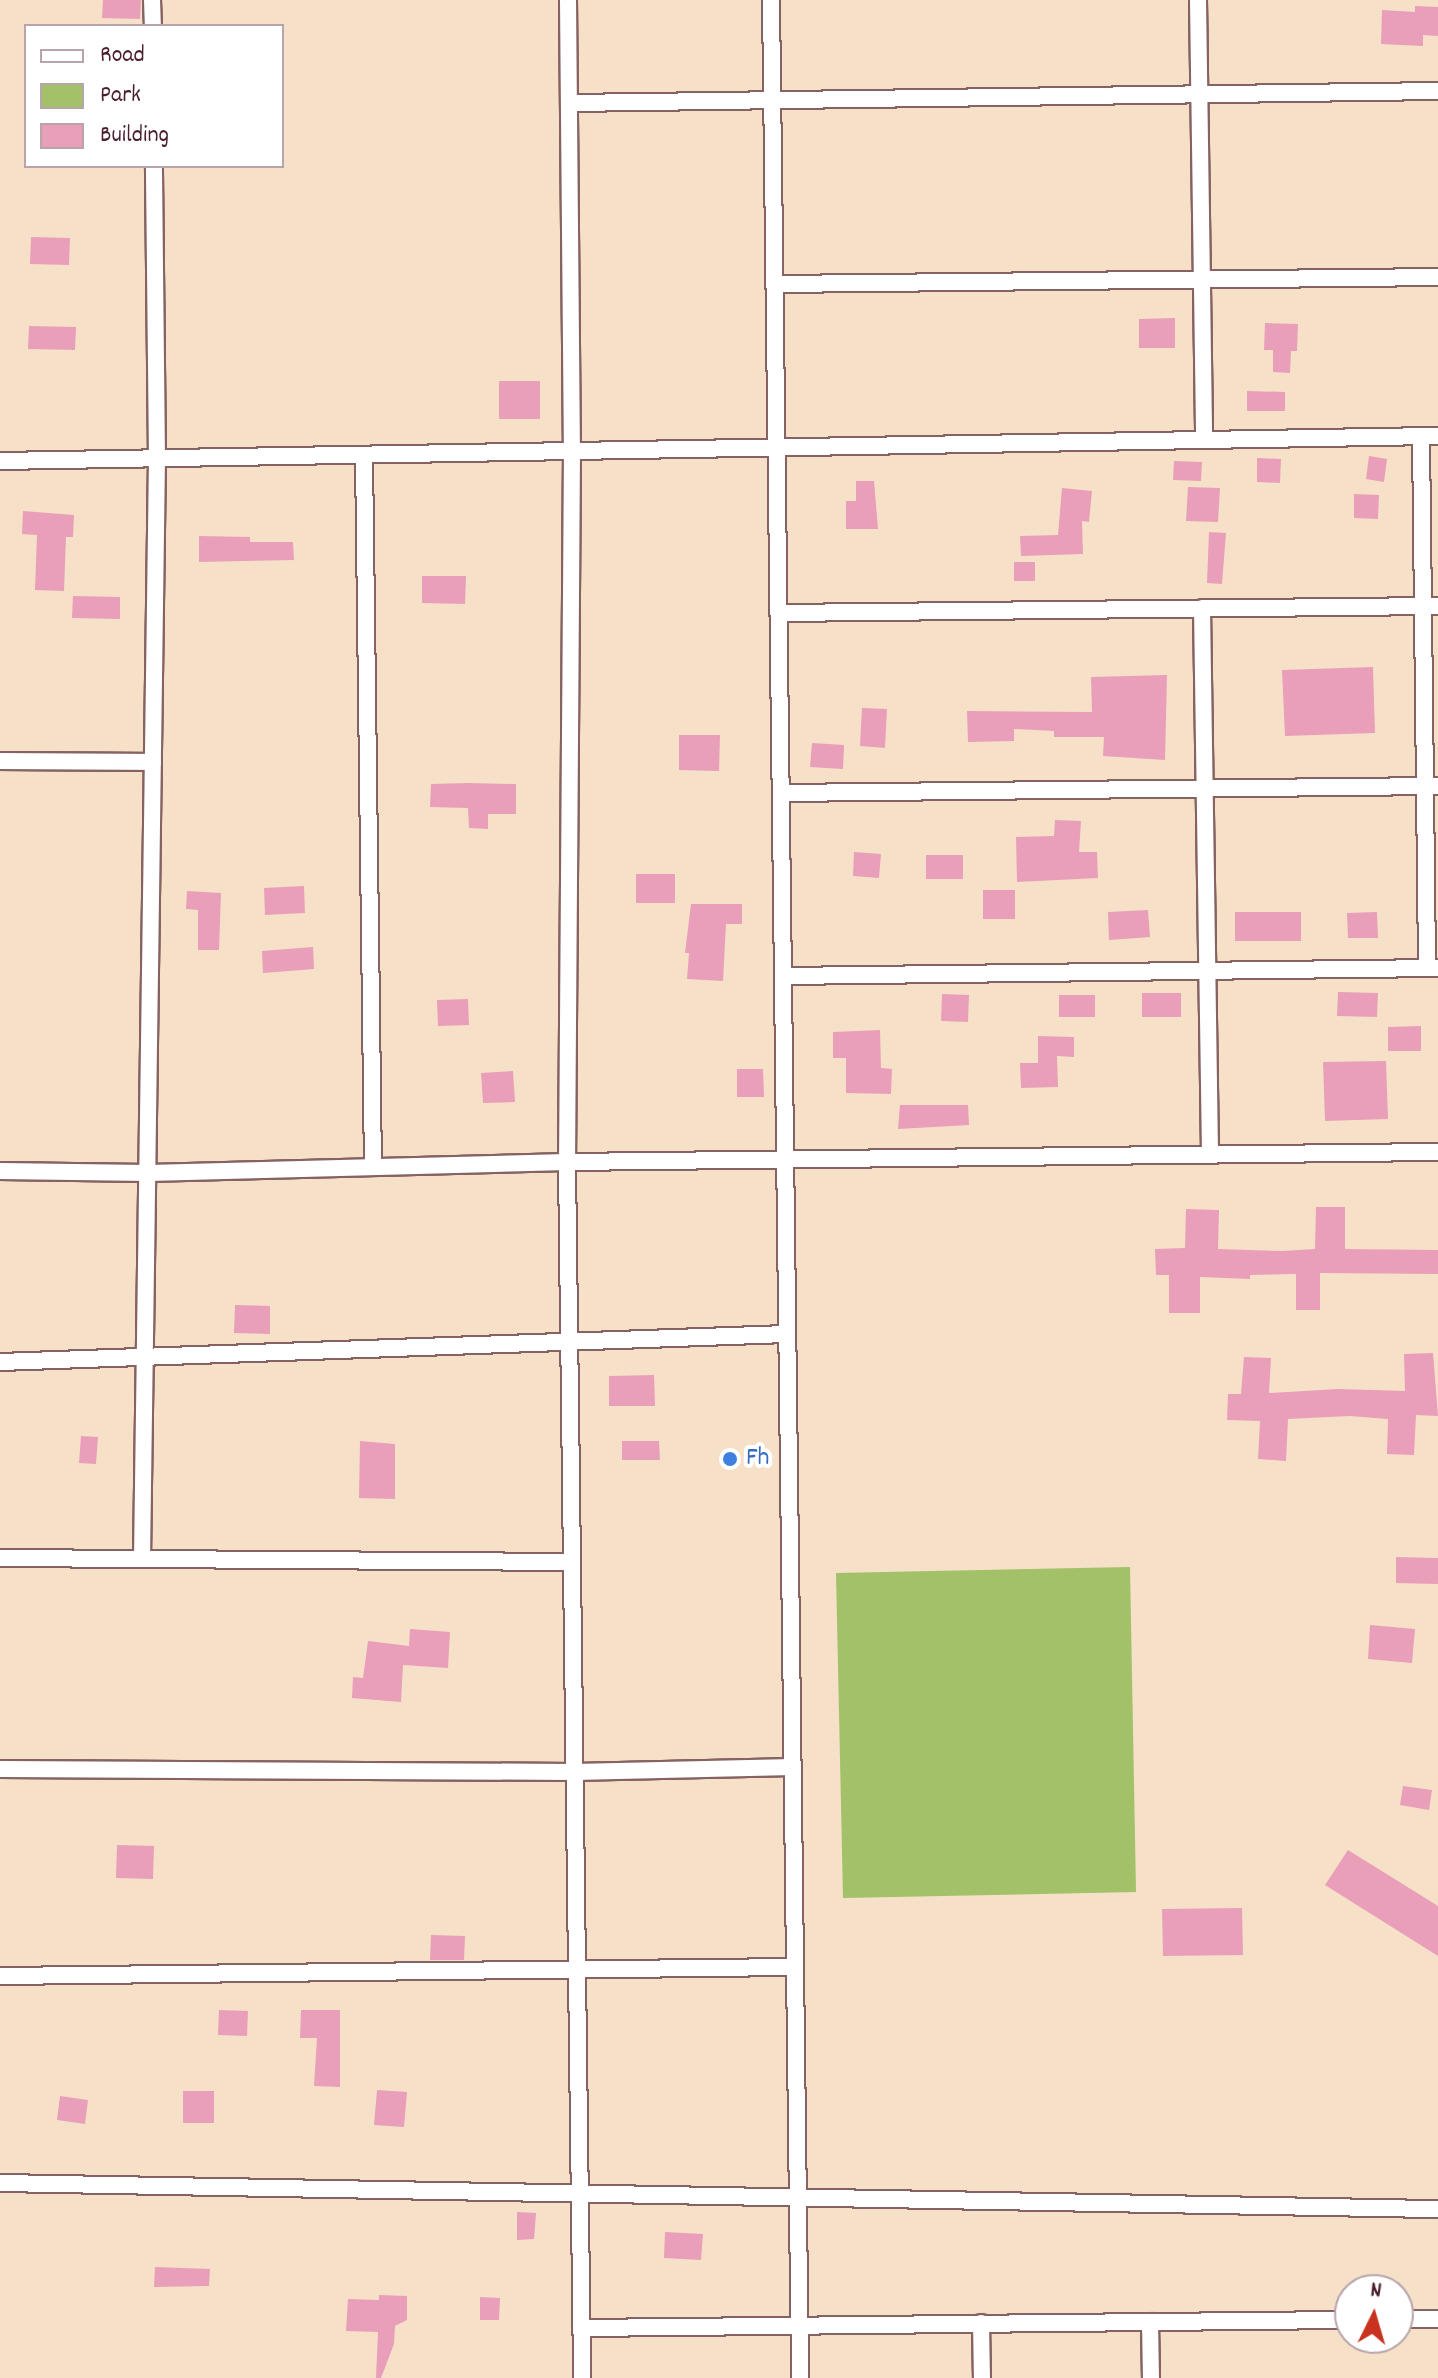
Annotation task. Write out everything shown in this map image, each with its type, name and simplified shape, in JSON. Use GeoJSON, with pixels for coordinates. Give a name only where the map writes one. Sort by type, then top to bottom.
{"type":"FeatureCollection","features":[{"type":"Feature","properties":{"kind":"street"},"geometry":{"type":"LineString","coordinates":[[152,0],[153,24]]}},
{"type":"Feature","properties":{"kind":"street"},"geometry":{"type":"LineString","coordinates":[[568,0],[572,451],[567,1162],[582,2378]]}},
{"type":"Feature","properties":{"kind":"street"},"geometry":{"type":"LineString","coordinates":[[771,0],[800,2378]]}},
{"type":"Feature","properties":{"kind":"street"},"geometry":{"type":"LineString","coordinates":[[1198,0],[1204,440]]}},
{"type":"Feature","properties":{"kind":"street"},"geometry":{"type":"LineString","coordinates":[[569,103],[1438,91]]}},
{"type":"Feature","properties":{"kind":"street"},"geometry":{"type":"LineString","coordinates":[[142,1559],[157,459],[154,168]]}},
{"type":"Feature","properties":{"kind":"street"},"geometry":{"type":"LineString","coordinates":[[775,284],[1438,277]]}},
{"type":"Feature","properties":{"kind":"street"},"geometry":{"type":"LineString","coordinates":[[0,461],[1430,436],[1433,968],[783,976]]}},
{"type":"Feature","properties":{"kind":"street"},"geometry":{"type":"LineString","coordinates":[[364,455],[373,1167]]}},
{"type":"Feature","properties":{"kind":"street"},"geometry":{"type":"LineString","coordinates":[[779,613],[1430,606]]}},
{"type":"Feature","properties":{"kind":"street"},"geometry":{"type":"LineString","coordinates":[[1202,608],[1210,1155]]}},
{"type":"Feature","properties":{"kind":"street"},"geometry":{"type":"LineString","coordinates":[[0,761],[153,762]]}},
{"type":"Feature","properties":{"kind":"street"},"geometry":{"type":"LineString","coordinates":[[781,793],[1432,786]]}},
{"type":"Feature","properties":{"kind":"street"},"geometry":{"type":"LineString","coordinates":[[0,1171],[148,1173],[567,1162],[1438,1152]]}},
{"type":"Feature","properties":{"kind":"street"},"geometry":{"type":"LineString","coordinates":[[0,1362],[787,1334]]}},
{"type":"Feature","properties":{"kind":"street"},"geometry":{"type":"LineString","coordinates":[[0,1558],[572,1562]]}},
{"type":"Feature","properties":{"kind":"street"},"geometry":{"type":"LineString","coordinates":[[0,1769],[574,1772],[793,1767]]}},
{"type":"Feature","properties":{"kind":"street"},"geometry":{"type":"LineString","coordinates":[[0,1976],[795,1967]]}},
{"type":"Feature","properties":{"kind":"street"},"geometry":{"type":"LineString","coordinates":[[0,2183],[1438,2209]]}},
{"type":"Feature","properties":{"kind":"street"},"geometry":{"type":"LineString","coordinates":[[1414,2319],[1438,2319]]}},
{"type":"Feature","properties":{"kind":"street"},"geometry":{"type":"LineString","coordinates":[[581,2328],[1334,2320]]}},
{"type":"Feature","properties":{"kind":"street"},"geometry":{"type":"LineString","coordinates":[[1150,2322],[1151,2378]]}},
{"type":"Feature","properties":{"kind":"street"},"geometry":{"type":"LineString","coordinates":[[981,2323],[982,2378]]}},
{"type":"Feature","properties":{"kind":"green space"},"geometry":{"type":"Polygon","coordinates":[[[1130,1567],[1136,1892],[843,1898],[836,1573],[1130,1567]]]}},
{"type":"Feature","properties":{"kind":"building"},"geometry":{"type":"Polygon","coordinates":[[[103,0],[141,0],[140,19],[102,18],[103,0]]]}},
{"type":"Feature","properties":{"kind":"building"},"geometry":{"type":"Polygon","coordinates":[[[1415,6],[1438,7],[1438,36],[1423,35],[1423,46],[1381,44],[1382,10],[1415,12],[1415,6]]]}},
{"type":"Feature","properties":{"kind":"building"},"geometry":{"type":"Polygon","coordinates":[[[31,237],[70,238],[69,265],[30,264],[31,237]]]}},
{"type":"Feature","properties":{"kind":"building"},"geometry":{"type":"Polygon","coordinates":[[[1175,318],[1175,348],[1139,348],[1139,319],[1175,318]]]}},
{"type":"Feature","properties":{"kind":"building"},"geometry":{"type":"Polygon","coordinates":[[[1265,323],[1298,324],[1297,351],[1291,351],[1290,373],[1273,372],[1273,350],[1264,350],[1265,323]]]}},
{"type":"Feature","properties":{"kind":"building"},"geometry":{"type":"Polygon","coordinates":[[[29,326],[76,327],[75,350],[28,349],[29,326]]]}},
{"type":"Feature","properties":{"kind":"building"},"geometry":{"type":"Polygon","coordinates":[[[499,381],[540,381],[540,419],[499,419],[499,381]]]}},
{"type":"Feature","properties":{"kind":"building"},"geometry":{"type":"Polygon","coordinates":[[[1247,391],[1285,392],[1285,411],[1247,411],[1247,391]]]}},
{"type":"Feature","properties":{"kind":"building"},"geometry":{"type":"Polygon","coordinates":[[[1369,456],[1387,459],[1384,482],[1366,479],[1369,456]]]}},
{"type":"Feature","properties":{"kind":"building"},"geometry":{"type":"Polygon","coordinates":[[[1257,458],[1281,459],[1280,483],[1257,482],[1257,458]]]}},
{"type":"Feature","properties":{"kind":"building"},"geometry":{"type":"Polygon","coordinates":[[[1174,461],[1202,462],[1201,481],[1173,480],[1174,461]]]}},
{"type":"Feature","properties":{"kind":"building"},"geometry":{"type":"Polygon","coordinates":[[[856,481],[874,481],[878,529],[846,529],[846,501],[856,501],[856,481]]]}},
{"type":"Feature","properties":{"kind":"building"},"geometry":{"type":"Polygon","coordinates":[[[1188,487],[1220,488],[1218,522],[1186,521],[1188,487]]]}},
{"type":"Feature","properties":{"kind":"building"},"geometry":{"type":"Polygon","coordinates":[[[1062,488],[1092,491],[1089,522],[1082,521],[1083,554],[1021,556],[1020,536],[1058,535],[1062,488]]]}},
{"type":"Feature","properties":{"kind":"building"},"geometry":{"type":"Polygon","coordinates":[[[1354,494],[1379,495],[1378,519],[1354,518],[1354,494]]]}},
{"type":"Feature","properties":{"kind":"building"},"geometry":{"type":"Polygon","coordinates":[[[23,511],[74,515],[73,537],[66,537],[64,591],[35,590],[37,535],[22,534],[23,511]]]}},
{"type":"Feature","properties":{"kind":"building"},"geometry":{"type":"Polygon","coordinates":[[[1209,532],[1226,533],[1222,584],[1207,583],[1209,532]]]}},
{"type":"Feature","properties":{"kind":"building"},"geometry":{"type":"Polygon","coordinates":[[[199,536],[250,537],[250,542],[293,542],[294,560],[199,562],[199,536]]]}},
{"type":"Feature","properties":{"kind":"building"},"geometry":{"type":"Polygon","coordinates":[[[1014,562],[1035,562],[1035,581],[1014,581],[1014,562]]]}},
{"type":"Feature","properties":{"kind":"building"},"geometry":{"type":"Polygon","coordinates":[[[422,576],[466,576],[465,604],[422,603],[422,576]]]}},
{"type":"Feature","properties":{"kind":"building"},"geometry":{"type":"Polygon","coordinates":[[[73,596],[120,597],[120,619],[72,618],[73,596]]]}},
{"type":"Feature","properties":{"kind":"building"},"geometry":{"type":"Polygon","coordinates":[[[1373,667],[1375,733],[1285,736],[1282,670],[1373,667]]]}},
{"type":"Feature","properties":{"kind":"building"},"geometry":{"type":"Polygon","coordinates":[[[1167,675],[1165,760],[1103,756],[1104,737],[1054,737],[1054,731],[1014,729],[1014,741],[968,742],[967,711],[1092,712],[1091,677],[1167,675]]]}},
{"type":"Feature","properties":{"kind":"building"},"geometry":{"type":"Polygon","coordinates":[[[862,708],[887,709],[885,748],[860,746],[862,708]]]}},
{"type":"Feature","properties":{"kind":"building"},"geometry":{"type":"Polygon","coordinates":[[[679,735],[720,735],[719,771],[679,770],[679,735]]]}},
{"type":"Feature","properties":{"kind":"building"},"geometry":{"type":"Polygon","coordinates":[[[812,743],[844,745],[843,769],[810,767],[812,743]]]}},
{"type":"Feature","properties":{"kind":"building"},"geometry":{"type":"Polygon","coordinates":[[[431,784],[516,784],[516,814],[488,814],[488,829],[469,828],[468,808],[430,807],[431,784]]]}},
{"type":"Feature","properties":{"kind":"building"},"geometry":{"type":"Polygon","coordinates":[[[1055,820],[1081,821],[1079,852],[1097,852],[1098,878],[1017,882],[1016,837],[1054,836],[1055,820]]]}},
{"type":"Feature","properties":{"kind":"building"},"geometry":{"type":"Polygon","coordinates":[[[854,852],[881,854],[879,878],[853,876],[854,852]]]}},
{"type":"Feature","properties":{"kind":"building"},"geometry":{"type":"Polygon","coordinates":[[[926,855],[963,855],[963,879],[926,879],[926,855]]]}},
{"type":"Feature","properties":{"kind":"building"},"geometry":{"type":"Polygon","coordinates":[[[636,874],[675,874],[675,903],[636,903],[636,874]]]}},
{"type":"Feature","properties":{"kind":"building"},"geometry":{"type":"Polygon","coordinates":[[[304,886],[305,913],[265,915],[264,888],[304,886]]]}},
{"type":"Feature","properties":{"kind":"building"},"geometry":{"type":"Polygon","coordinates":[[[983,890],[1015,890],[1015,919],[983,919],[983,890]]]}},
{"type":"Feature","properties":{"kind":"building"},"geometry":{"type":"Polygon","coordinates":[[[187,891],[221,893],[219,950],[198,950],[198,910],[186,909],[187,891]]]}},
{"type":"Feature","properties":{"kind":"building"},"geometry":{"type":"Polygon","coordinates":[[[691,904],[742,904],[742,924],[726,924],[723,981],[687,979],[689,953],[685,953],[691,904]]]}},
{"type":"Feature","properties":{"kind":"building"},"geometry":{"type":"Polygon","coordinates":[[[1148,910],[1150,937],[1109,940],[1108,912],[1148,910]]]}},
{"type":"Feature","properties":{"kind":"building"},"geometry":{"type":"Polygon","coordinates":[[[1235,912],[1301,912],[1301,941],[1235,941],[1235,912]]]}},
{"type":"Feature","properties":{"kind":"building"},"geometry":{"type":"Polygon","coordinates":[[[1377,912],[1378,938],[1348,938],[1347,913],[1377,912]]]}},
{"type":"Feature","properties":{"kind":"building"},"geometry":{"type":"Polygon","coordinates":[[[313,947],[314,969],[263,973],[262,951],[313,947]]]}},
{"type":"Feature","properties":{"kind":"building"},"geometry":{"type":"Polygon","coordinates":[[[1338,992],[1378,993],[1377,1017],[1337,1016],[1338,992]]]}},
{"type":"Feature","properties":{"kind":"building"},"geometry":{"type":"Polygon","coordinates":[[[1142,993],[1181,993],[1181,1017],[1142,1017],[1142,993]]]}},
{"type":"Feature","properties":{"kind":"building"},"geometry":{"type":"Polygon","coordinates":[[[942,994],[969,995],[968,1022],[941,1021],[942,994]]]}},
{"type":"Feature","properties":{"kind":"building"},"geometry":{"type":"Polygon","coordinates":[[[1059,995],[1095,995],[1095,1017],[1059,1017],[1059,995]]]}},
{"type":"Feature","properties":{"kind":"building"},"geometry":{"type":"Polygon","coordinates":[[[468,999],[469,1025],[438,1026],[437,1000],[468,999]]]}},
{"type":"Feature","properties":{"kind":"building"},"geometry":{"type":"Polygon","coordinates":[[[1421,1026],[1421,1051],[1388,1051],[1388,1027],[1421,1026]]]}},
{"type":"Feature","properties":{"kind":"building"},"geometry":{"type":"Polygon","coordinates":[[[880,1030],[881,1068],[892,1069],[891,1094],[846,1093],[846,1058],[833,1058],[833,1032],[880,1030]]]}},
{"type":"Feature","properties":{"kind":"building"},"geometry":{"type":"Polygon","coordinates":[[[1038,1036],[1074,1037],[1074,1057],[1057,1056],[1058,1087],[1021,1088],[1020,1063],[1038,1063],[1038,1036]]]}},
{"type":"Feature","properties":{"kind":"building"},"geometry":{"type":"Polygon","coordinates":[[[1386,1061],[1388,1119],[1325,1121],[1323,1062],[1386,1061]]]}},
{"type":"Feature","properties":{"kind":"building"},"geometry":{"type":"Polygon","coordinates":[[[737,1069],[763,1069],[764,1097],[737,1097],[737,1069]]]}},
{"type":"Feature","properties":{"kind":"building"},"geometry":{"type":"Polygon","coordinates":[[[513,1071],[515,1102],[483,1103],[481,1073],[513,1071]]]}},
{"type":"Feature","properties":{"kind":"building"},"geometry":{"type":"Polygon","coordinates":[[[900,1105],[968,1105],[969,1125],[898,1129],[900,1105]]]}},
{"type":"Feature","properties":{"kind":"building"},"geometry":{"type":"Polygon","coordinates":[[[1316,1207],[1345,1207],[1345,1249],[1438,1250],[1438,1274],[1320,1273],[1320,1310],[1296,1310],[1296,1274],[1250,1275],[1250,1279],[1200,1277],[1200,1313],[1169,1313],[1169,1275],[1156,1275],[1155,1249],[1185,1248],[1186,1209],[1219,1210],[1218,1249],[1282,1251],[1315,1249],[1316,1207]]]}},
{"type":"Feature","properties":{"kind":"building"},"geometry":{"type":"Polygon","coordinates":[[[235,1305],[270,1306],[270,1334],[234,1333],[235,1305]]]}},
{"type":"Feature","properties":{"kind":"building"},"geometry":{"type":"Polygon","coordinates":[[[1433,1353],[1438,1416],[1416,1415],[1414,1455],[1387,1454],[1388,1419],[1350,1416],[1288,1419],[1286,1461],[1258,1459],[1260,1421],[1227,1420],[1228,1394],[1241,1394],[1244,1357],[1271,1358],[1269,1393],[1338,1389],[1405,1391],[1404,1354],[1433,1353]]]}},
{"type":"Feature","properties":{"kind":"building"},"geometry":{"type":"Polygon","coordinates":[[[654,1375],[655,1406],[609,1406],[609,1376],[654,1375]]]}},
{"type":"Feature","properties":{"kind":"building"},"geometry":{"type":"Polygon","coordinates":[[[81,1436],[98,1437],[96,1464],[79,1463],[81,1436]]]}},
{"type":"Feature","properties":{"kind":"building"},"geometry":{"type":"Polygon","coordinates":[[[360,1441],[395,1444],[395,1499],[359,1498],[360,1441]]]}},
{"type":"Feature","properties":{"kind":"building"},"geometry":{"type":"Polygon","coordinates":[[[622,1441],[659,1441],[660,1460],[622,1460],[622,1441]]]}},
{"type":"Feature","properties":{"kind":"building"},"geometry":{"type":"Polygon","coordinates":[[[1396,1557],[1438,1558],[1438,1584],[1396,1583],[1396,1557]]]}},
{"type":"Feature","properties":{"kind":"building"},"geometry":{"type":"Polygon","coordinates":[[[1370,1625],[1415,1629],[1412,1663],[1368,1659],[1370,1625]]]}},
{"type":"Feature","properties":{"kind":"building"},"geometry":{"type":"Polygon","coordinates":[[[410,1629],[450,1632],[448,1668],[403,1665],[401,1702],[352,1698],[353,1677],[363,1678],[368,1641],[409,1646],[410,1629]]]}},
{"type":"Feature","properties":{"kind":"building"},"geometry":{"type":"Polygon","coordinates":[[[1403,1786],[1432,1790],[1429,1810],[1400,1805],[1403,1786]]]}},
{"type":"Feature","properties":{"kind":"building"},"geometry":{"type":"Polygon","coordinates":[[[117,1845],[154,1846],[153,1879],[116,1878],[117,1845]]]}},
{"type":"Feature","properties":{"kind":"building"},"geometry":{"type":"Polygon","coordinates":[[[1348,1850],[1438,1906],[1438,1956],[1325,1885],[1348,1850]]]}},
{"type":"Feature","properties":{"kind":"building"},"geometry":{"type":"Polygon","coordinates":[[[1242,1908],[1243,1955],[1163,1956],[1162,1909],[1242,1908]]]}},
{"type":"Feature","properties":{"kind":"building"},"geometry":{"type":"Polygon","coordinates":[[[431,1935],[465,1936],[464,1960],[430,1960],[431,1935]]]}},
{"type":"Feature","properties":{"kind":"building"},"geometry":{"type":"Polygon","coordinates":[[[219,2010],[248,2011],[247,2036],[218,2035],[219,2010]]]}},
{"type":"Feature","properties":{"kind":"building"},"geometry":{"type":"Polygon","coordinates":[[[301,2010],[340,2010],[340,2087],[314,2086],[317,2038],[300,2038],[301,2010]]]}},
{"type":"Feature","properties":{"kind":"building"},"geometry":{"type":"Polygon","coordinates":[[[377,2090],[407,2092],[404,2127],[374,2125],[377,2090]]]}},
{"type":"Feature","properties":{"kind":"building"},"geometry":{"type":"Polygon","coordinates":[[[183,2091],[214,2091],[214,2123],[183,2123],[183,2091]]]}},
{"type":"Feature","properties":{"kind":"building"},"geometry":{"type":"Polygon","coordinates":[[[60,2096],[88,2100],[85,2124],[57,2120],[60,2096]]]}},
{"type":"Feature","properties":{"kind":"building"},"geometry":{"type":"Polygon","coordinates":[[[517,2212],[536,2213],[534,2239],[517,2240],[517,2212]]]}},
{"type":"Feature","properties":{"kind":"building"},"geometry":{"type":"Polygon","coordinates":[[[665,2232],[703,2234],[701,2260],[664,2258],[665,2232]]]}},
{"type":"Feature","properties":{"kind":"building"},"geometry":{"type":"Polygon","coordinates":[[[155,2267],[210,2269],[209,2286],[154,2287],[155,2267]]]}},
{"type":"Feature","properties":{"kind":"building"},"geometry":{"type":"Polygon","coordinates":[[[379,2295],[407,2296],[407,2320],[395,2326],[394,2344],[381,2378],[376,2378],[378,2332],[346,2331],[348,2299],[379,2300],[379,2295]]]}},
{"type":"Feature","properties":{"kind":"building"},"geometry":{"type":"Polygon","coordinates":[[[480,2297],[500,2298],[499,2320],[480,2320],[480,2297]]]}},
{"type":"Feature","properties":{"kind":"place","name":"Fh"},"geometry":{"type":"Point","coordinates":[730,1459]}}]}
